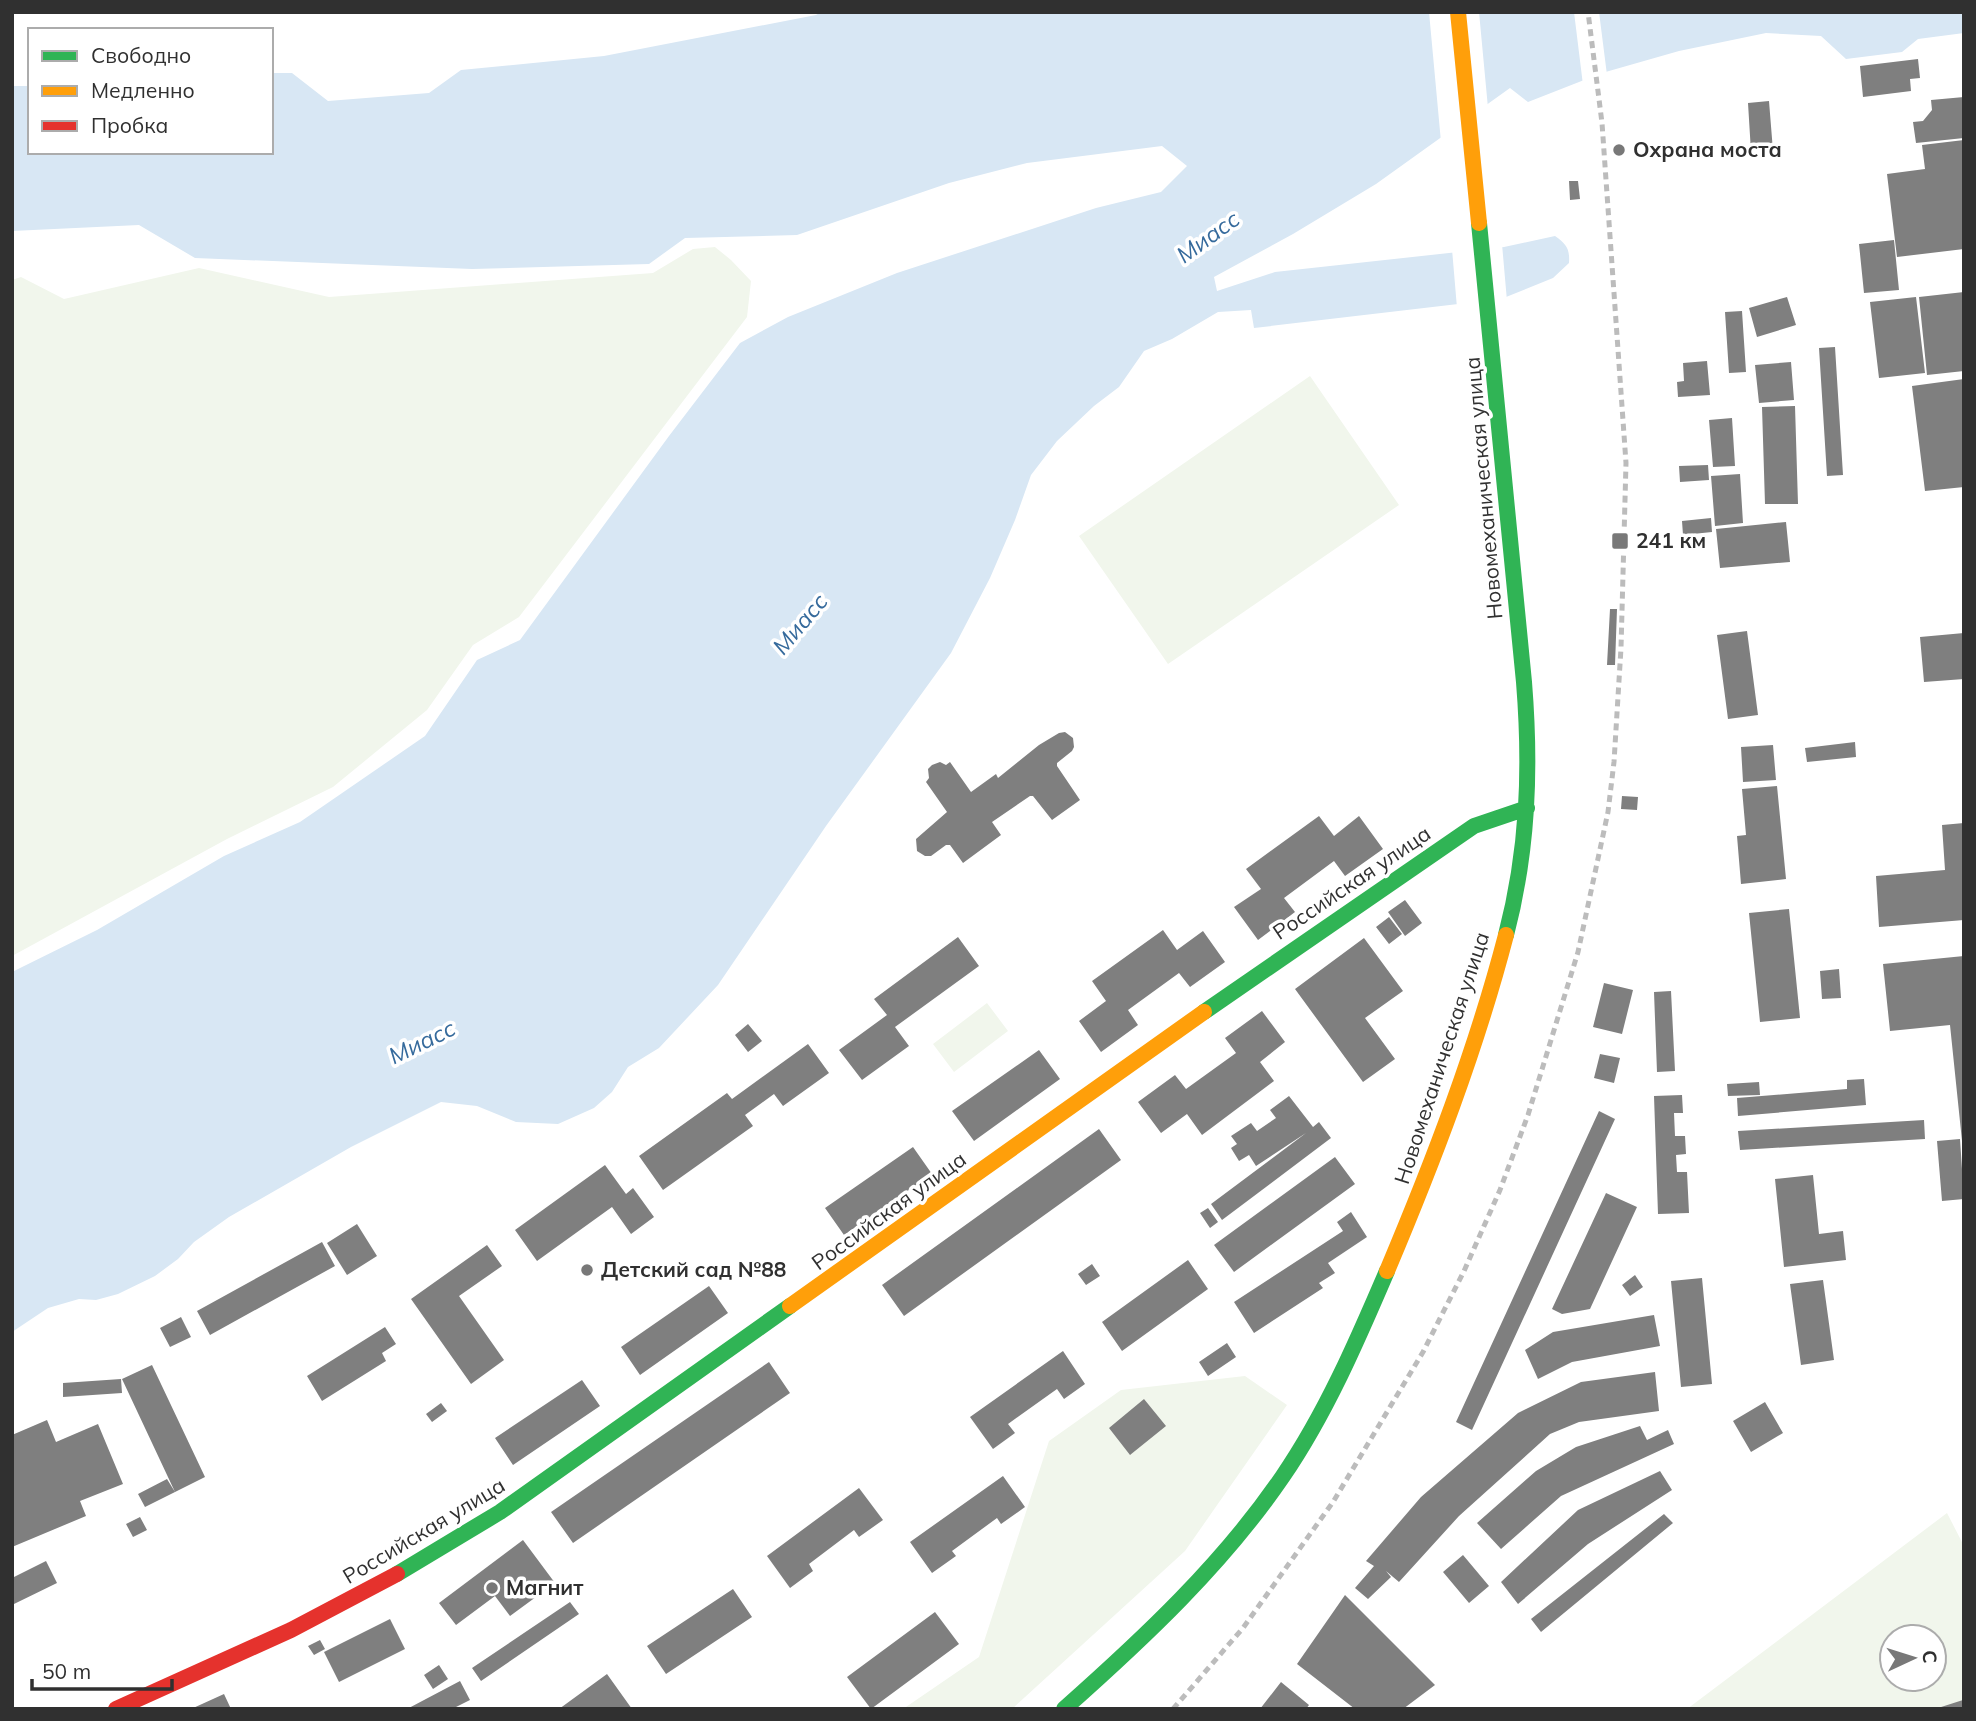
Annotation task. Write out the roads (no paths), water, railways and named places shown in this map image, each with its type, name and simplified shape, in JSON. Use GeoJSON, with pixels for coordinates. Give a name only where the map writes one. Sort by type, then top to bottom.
{"type":"FeatureCollection","features":[{"type":"Feature","properties":{"kind":"main road","name":"Новомеханическая улица"},"geometry":{"type":"LineString","coordinates":[[1064,1709],[1170,1608],[1235,1539],[1271,1492],[1320,1415],[1377,1294],[1455,1098],[1505,939],[1522,861],[1527,808],[1527,742],[1490,328],[1458,12]]}},
{"type":"Feature","properties":{"kind":"main road","name":"Российская улица"},"geometry":{"type":"LineString","coordinates":[[116,1709],[373,1589],[500,1513],[1240,986],[1449,842],[1474,826],[1527,808]]}},
{"type":"Feature","properties":{"kind":"water","name":"Миасс"},"geometry":{"type":"Polygon","coordinates":[[[821,12],[1964,12],[1964,33],[1918,39],[1902,52],[1846,59],[1821,36],[1766,33],[1679,51],[1602,73],[1528,102],[1510,88],[1376,184],[1214,277],[1217,291],[1275,272],[1504,247],[1555,236],[1562,241],[1569,254],[1569,263],[1553,278],[1501,299],[1254,328],[1251,310],[1218,312],[1172,339],[1144,351],[1119,387],[1057,441],[1031,475],[990,578],[951,653],[826,826],[718,985],[659,1048],[628,1067],[612,1092],[594,1108],[558,1124],[516,1122],[477,1106],[441,1102],[351,1147],[229,1217],[194,1242],[178,1259],[155,1276],[118,1294],[96,1300],[79,1299],[48,1308],[12,1332],[12,972],[97,930],[224,856],[300,822],[425,736],[477,660],[520,640],[740,343],[788,317],[897,273],[1096,208],[1161,192],[1187,166],[1162,146],[1027,163],[949,183],[797,235],[685,238],[649,264],[472,269],[195,258],[139,225],[12,231],[12,86],[28,86],[28,154],[273,154],[273,73],[292,73],[328,101],[429,93],[461,70],[604,56],[821,12]]]}},
{"type":"Feature","properties":{"kind":"railway"},"geometry":{"type":"LineString","coordinates":[[1173,1709],[1243,1628],[1333,1502],[1423,1352],[1464,1271],[1500,1190],[1528,1115],[1578,952],[1608,812],[1614,762],[1621,648],[1626,463],[1602,123],[1588,12]]}},
{"type":"Feature","properties":{"kind":"place","name":"Охрана моста"},"geometry":{"type":"Point","coordinates":[1619,150]}},
{"type":"Feature","properties":{"kind":"place","name":"241 км"},"geometry":{"type":"Point","coordinates":[1620,541]}},
{"type":"Feature","properties":{"kind":"place","name":"Детский сад №88"},"geometry":{"type":"Point","coordinates":[587,1270]}},
{"type":"Feature","properties":{"kind":"place","name":"Магнит"},"geometry":{"type":"Point","coordinates":[492,1588]}}]}
